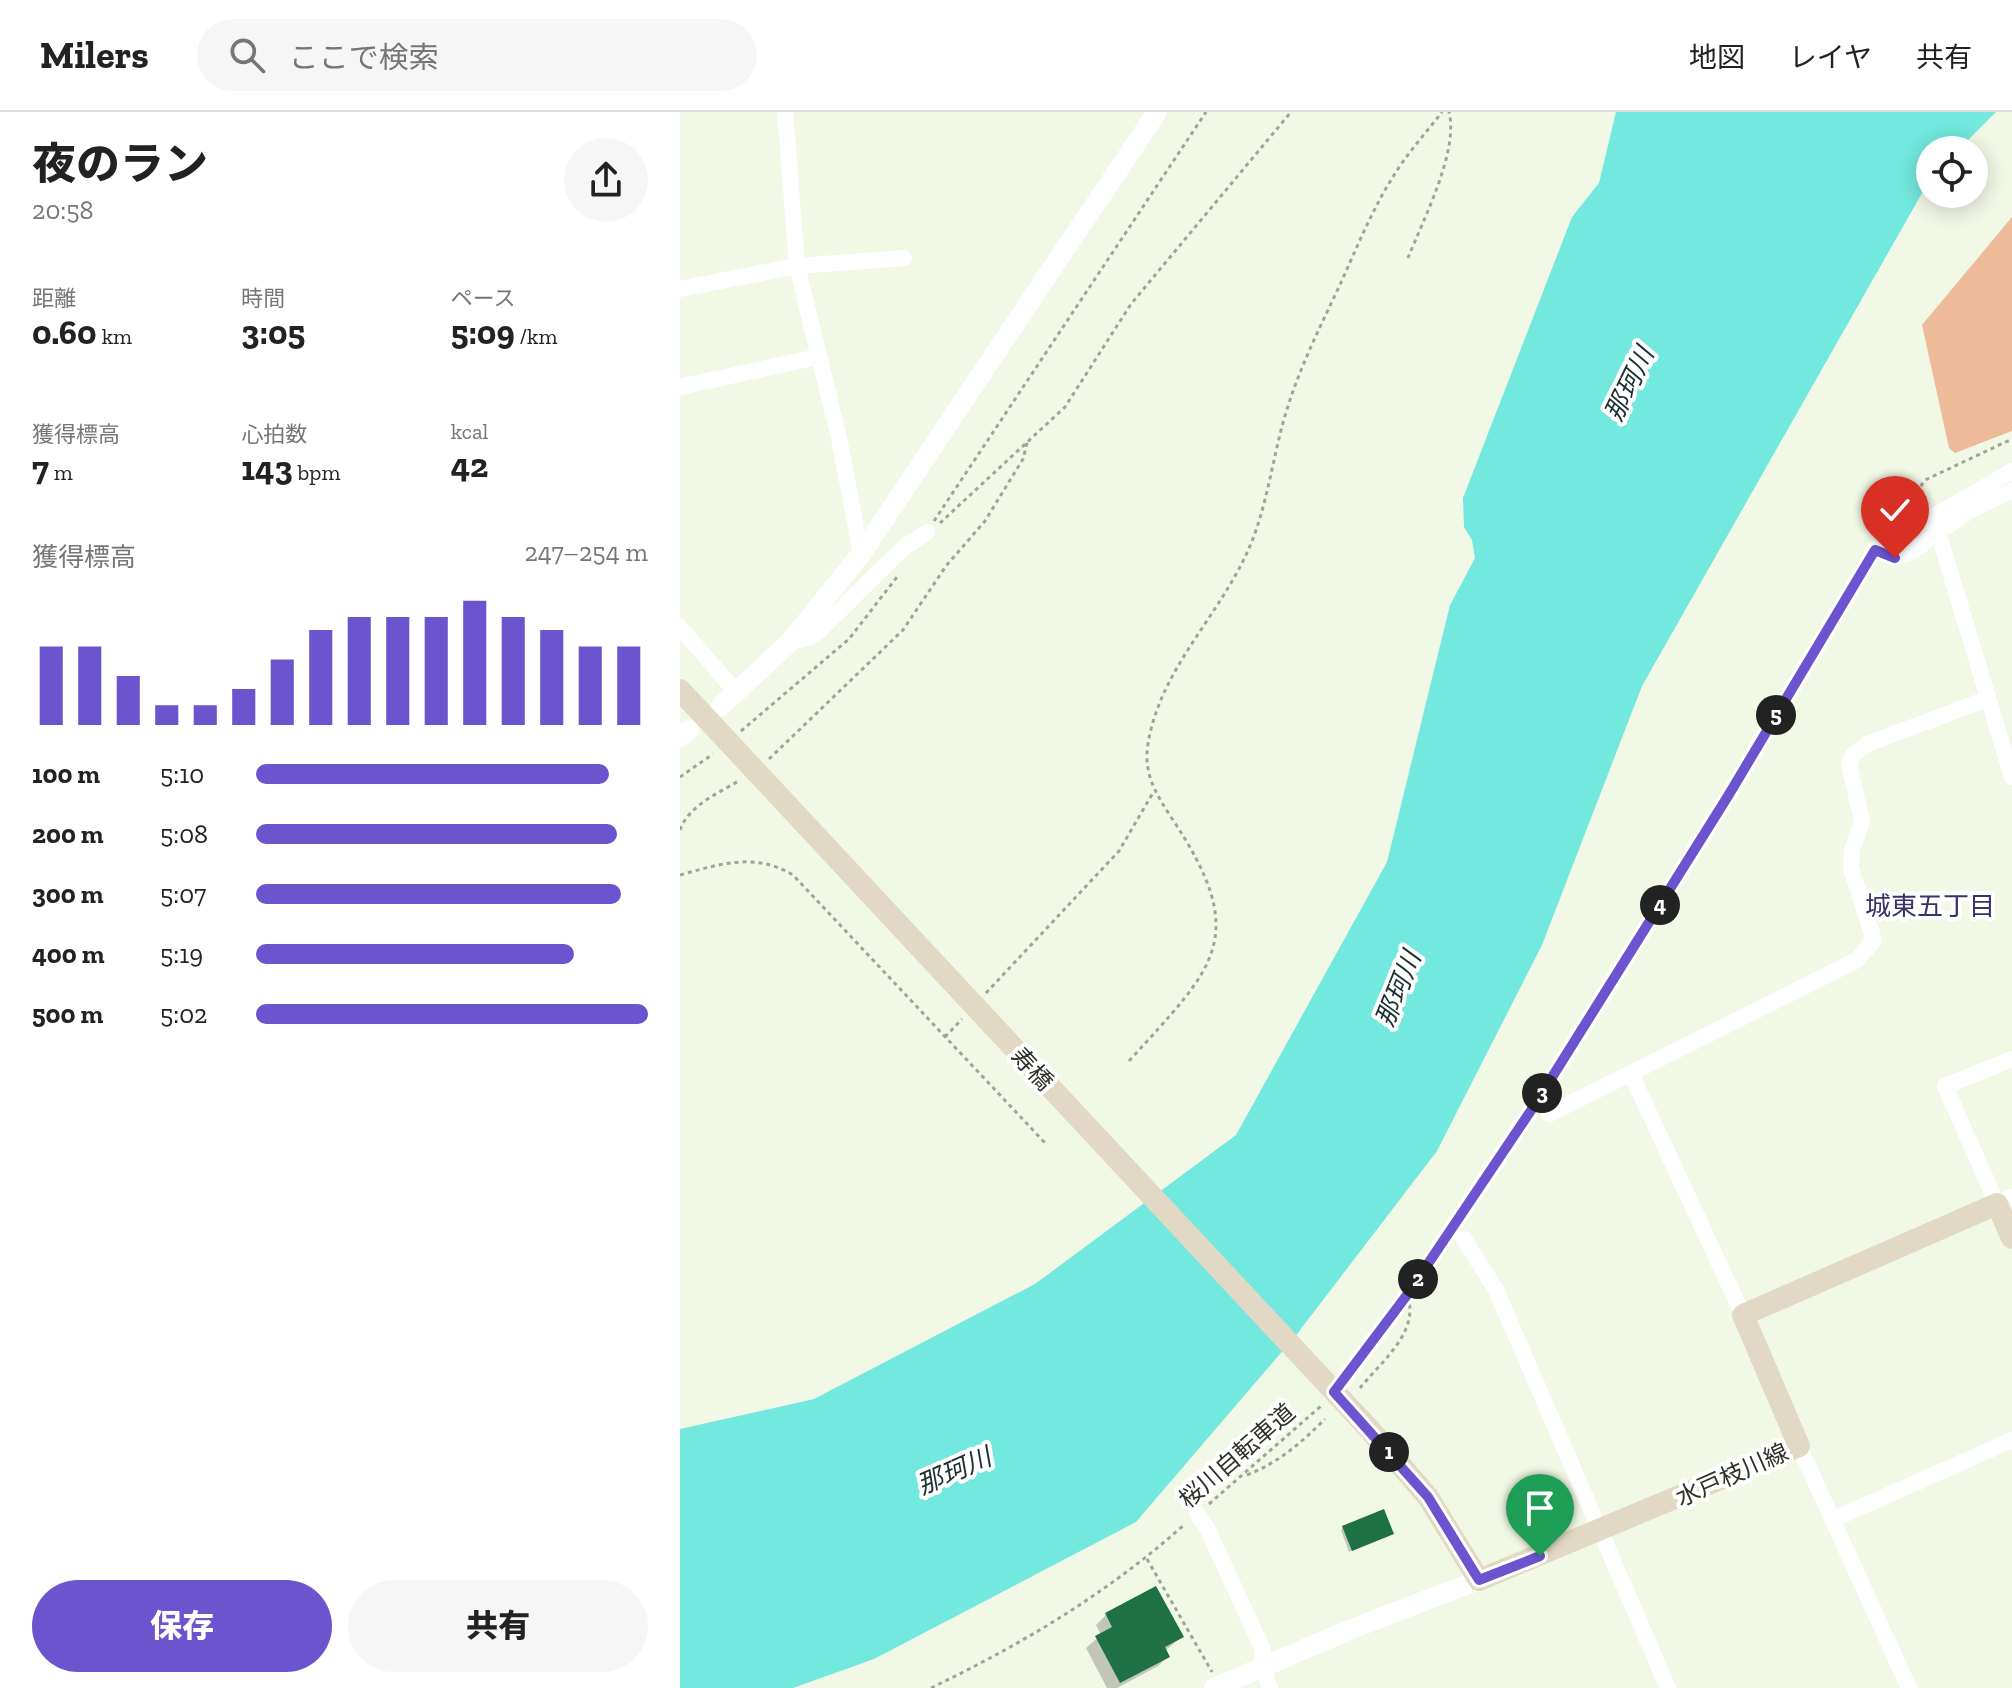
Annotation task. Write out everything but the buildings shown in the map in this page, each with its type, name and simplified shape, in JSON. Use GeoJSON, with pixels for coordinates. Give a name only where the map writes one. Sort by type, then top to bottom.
{"type":"FeatureCollection","features":[{"type":"Feature","properties":{"kind":"main road"},"geometry":{"type":"LineString","coordinates":[[680,690],[744,760]]}},
{"type":"Feature","properties":{"kind":"main road","name":"寿橋"},"geometry":{"type":"LineString","coordinates":[[744,760],[1328,1386]]}},
{"type":"Feature","properties":{"kind":"main road"},"geometry":{"type":"LineString","coordinates":[[1743,1315],[2005,1200],[2012,1238]]}},
{"type":"Feature","properties":{"kind":"main road","name":"水戸枝川線"},"geometry":{"type":"LineString","coordinates":[[1479,1580],[1799,1446],[1743,1315]]}},
{"type":"Feature","properties":{"kind":"main road"},"geometry":{"type":"LineString","coordinates":[[1328,1386],[1428,1497],[1479,1580]]}},
{"type":"Feature","properties":{"kind":"street"},"geometry":{"type":"LineString","coordinates":[[785,112],[797,266],[839,438],[861,554]]}},
{"type":"Feature","properties":{"kind":"street"},"geometry":{"type":"LineString","coordinates":[[720,707],[790,642],[861,554],[1157,112]]}},
{"type":"Feature","properties":{"kind":"street"},"geometry":{"type":"LineString","coordinates":[[680,289],[797,266],[904,258]]}},
{"type":"Feature","properties":{"kind":"street"},"geometry":{"type":"LineString","coordinates":[[680,387],[817,357]]}},
{"type":"Feature","properties":{"kind":"street"},"geometry":{"type":"LineString","coordinates":[[1875,550],[2012,471]]}},
{"type":"Feature","properties":{"kind":"street"},"geometry":{"type":"LineString","coordinates":[[1875,550],[1895,558],[1909,554],[1971,510],[2012,491]]}},
{"type":"Feature","properties":{"kind":"street"},"geometry":{"type":"LineString","coordinates":[[790,642],[808,638],[819,631],[903,548],[927,532]]}},
{"type":"Feature","properties":{"kind":"street"},"geometry":{"type":"LineString","coordinates":[[1938,532],[2011,769]]}},
{"type":"Feature","properties":{"kind":"street"},"geometry":{"type":"LineString","coordinates":[[680,627],[736,692]]}},
{"type":"Feature","properties":{"kind":"street"},"geometry":{"type":"LineString","coordinates":[[1549,1114],[1857,960],[1874,940],[1851,868],[1852,850],[1862,821],[1849,764],[1853,755],[1867,744],[1987,699]]}},
{"type":"Feature","properties":{"kind":"street"},"geometry":{"type":"LineString","coordinates":[[2005,1200],[1945,1086],[2012,1059]]}},
{"type":"Feature","properties":{"kind":"street"},"geometry":{"type":"LineString","coordinates":[[1631,1074],[1743,1315]]}},
{"type":"Feature","properties":{"kind":"street"},"geometry":{"type":"LineString","coordinates":[[1464,1239],[1496,1290],[1668,1688]]}},
{"type":"Feature","properties":{"kind":"street"},"geometry":{"type":"LineString","coordinates":[[1834,1519],[2012,1440]]}},
{"type":"Feature","properties":{"kind":"street"},"geometry":{"type":"LineString","coordinates":[[1799,1446],[1909,1688]]}},
{"type":"Feature","properties":{"kind":"street"},"geometry":{"type":"LineString","coordinates":[[1197,1514],[1207,1528],[1263,1650],[1262,1667],[1270,1688]]}},
{"type":"Feature","properties":{"kind":"street"},"geometry":{"type":"LineString","coordinates":[[1217,1687],[1479,1580]]}},
{"type":"Feature","properties":{"kind":"path"},"geometry":{"type":"LineString","coordinates":[[927,532],[1206,112]]}},
{"type":"Feature","properties":{"kind":"path"},"geometry":{"type":"LineString","coordinates":[[927,532],[951,516],[1028,439],[1065,407],[1131,304],[1291,112]]}},
{"type":"Feature","properties":{"kind":"path"},"geometry":{"type":"LineString","coordinates":[[1129,1061],[1195,988],[1210,961],[1217,932],[1216,906],[1204,875],[1154,790],[1148,772],[1147,748],[1162,694],[1246,556],[1267,494],[1288,407],[1307,352],[1380,198],[1442,112]]}},
{"type":"Feature","properties":{"kind":"path"},"geometry":{"type":"LineString","coordinates":[[1408,258],[1444,164],[1453,127],[1449,112]]}},
{"type":"Feature","properties":{"kind":"path"},"geometry":{"type":"LineString","coordinates":[[680,777],[744,760],[843,691],[903,630],[946,566],[985,521],[1023,459],[1028,439]]}},
{"type":"Feature","properties":{"kind":"path","name":"桜川自転車道"},"geometry":{"type":"LineString","coordinates":[[931,1688],[1025,1641],[1147,1559],[1243,1476],[1328,1386],[1407,1295],[1534,1106],[1678,877],[1875,550],[1925,480],[2012,439]]}},
{"type":"Feature","properties":{"kind":"path"},"geometry":{"type":"LineString","coordinates":[[680,830],[684,820],[744,760],[849,639],[902,569]]}},
{"type":"Feature","properties":{"kind":"path"},"geometry":{"type":"LineString","coordinates":[[985,994],[1119,851],[1154,790]]}},
{"type":"Feature","properties":{"kind":"path"},"geometry":{"type":"LineString","coordinates":[[680,875],[747,860],[776,864],[793,875],[1046,1144]]}},
{"type":"Feature","properties":{"kind":"path"},"geometry":{"type":"LineString","coordinates":[[945,1037],[965,1016]]}},
{"type":"Feature","properties":{"kind":"path"},"geometry":{"type":"LineString","coordinates":[[1360,1388],[1409,1326],[1411,1306],[1407,1295]]}},
{"type":"Feature","properties":{"kind":"path"},"geometry":{"type":"LineString","coordinates":[[1243,1476],[1267,1467],[1299,1445],[1325,1419]]}},
{"type":"Feature","properties":{"kind":"path"},"geometry":{"type":"LineString","coordinates":[[1147,1559],[1217,1687]]}},
{"type":"Feature","properties":{"kind":"shaded area"},"geometry":{"type":"Polygon","coordinates":[[[2012,217],[2012,431],[1955,453],[1949,448],[1922,325],[2012,217]]]}},
{"type":"Feature","properties":{"kind":"water","name":"那珂川"},"geometry":{"type":"Polygon","coordinates":[[[1616,112],[1996,112],[1972,136],[1916,136],[1916,204],[1642,686],[1542,945],[1437,1151],[1297,1334],[1136,1522],[874,1659],[793,1688],[680,1688],[680,1429],[814,1399],[1035,1284],[1236,1135],[1387,862],[1450,605],[1475,558],[1472,540],[1464,527],[1463,498],[1572,217],[1599,183],[1616,112]]]}},
{"type":"Feature","properties":{"kind":"district","name":"城東五丁目"},"geometry":{"type":"Point","coordinates":[1930,906]}},
{"type":"Feature","properties":{"kind":"route"},"geometry":{"type":"LineString","coordinates":[[1540,1556],[1479,1580],[1428,1497],[1334,1392],[1407,1295],[1534,1106],[1728,796],[1875,550],[1895,558]]}}]}
